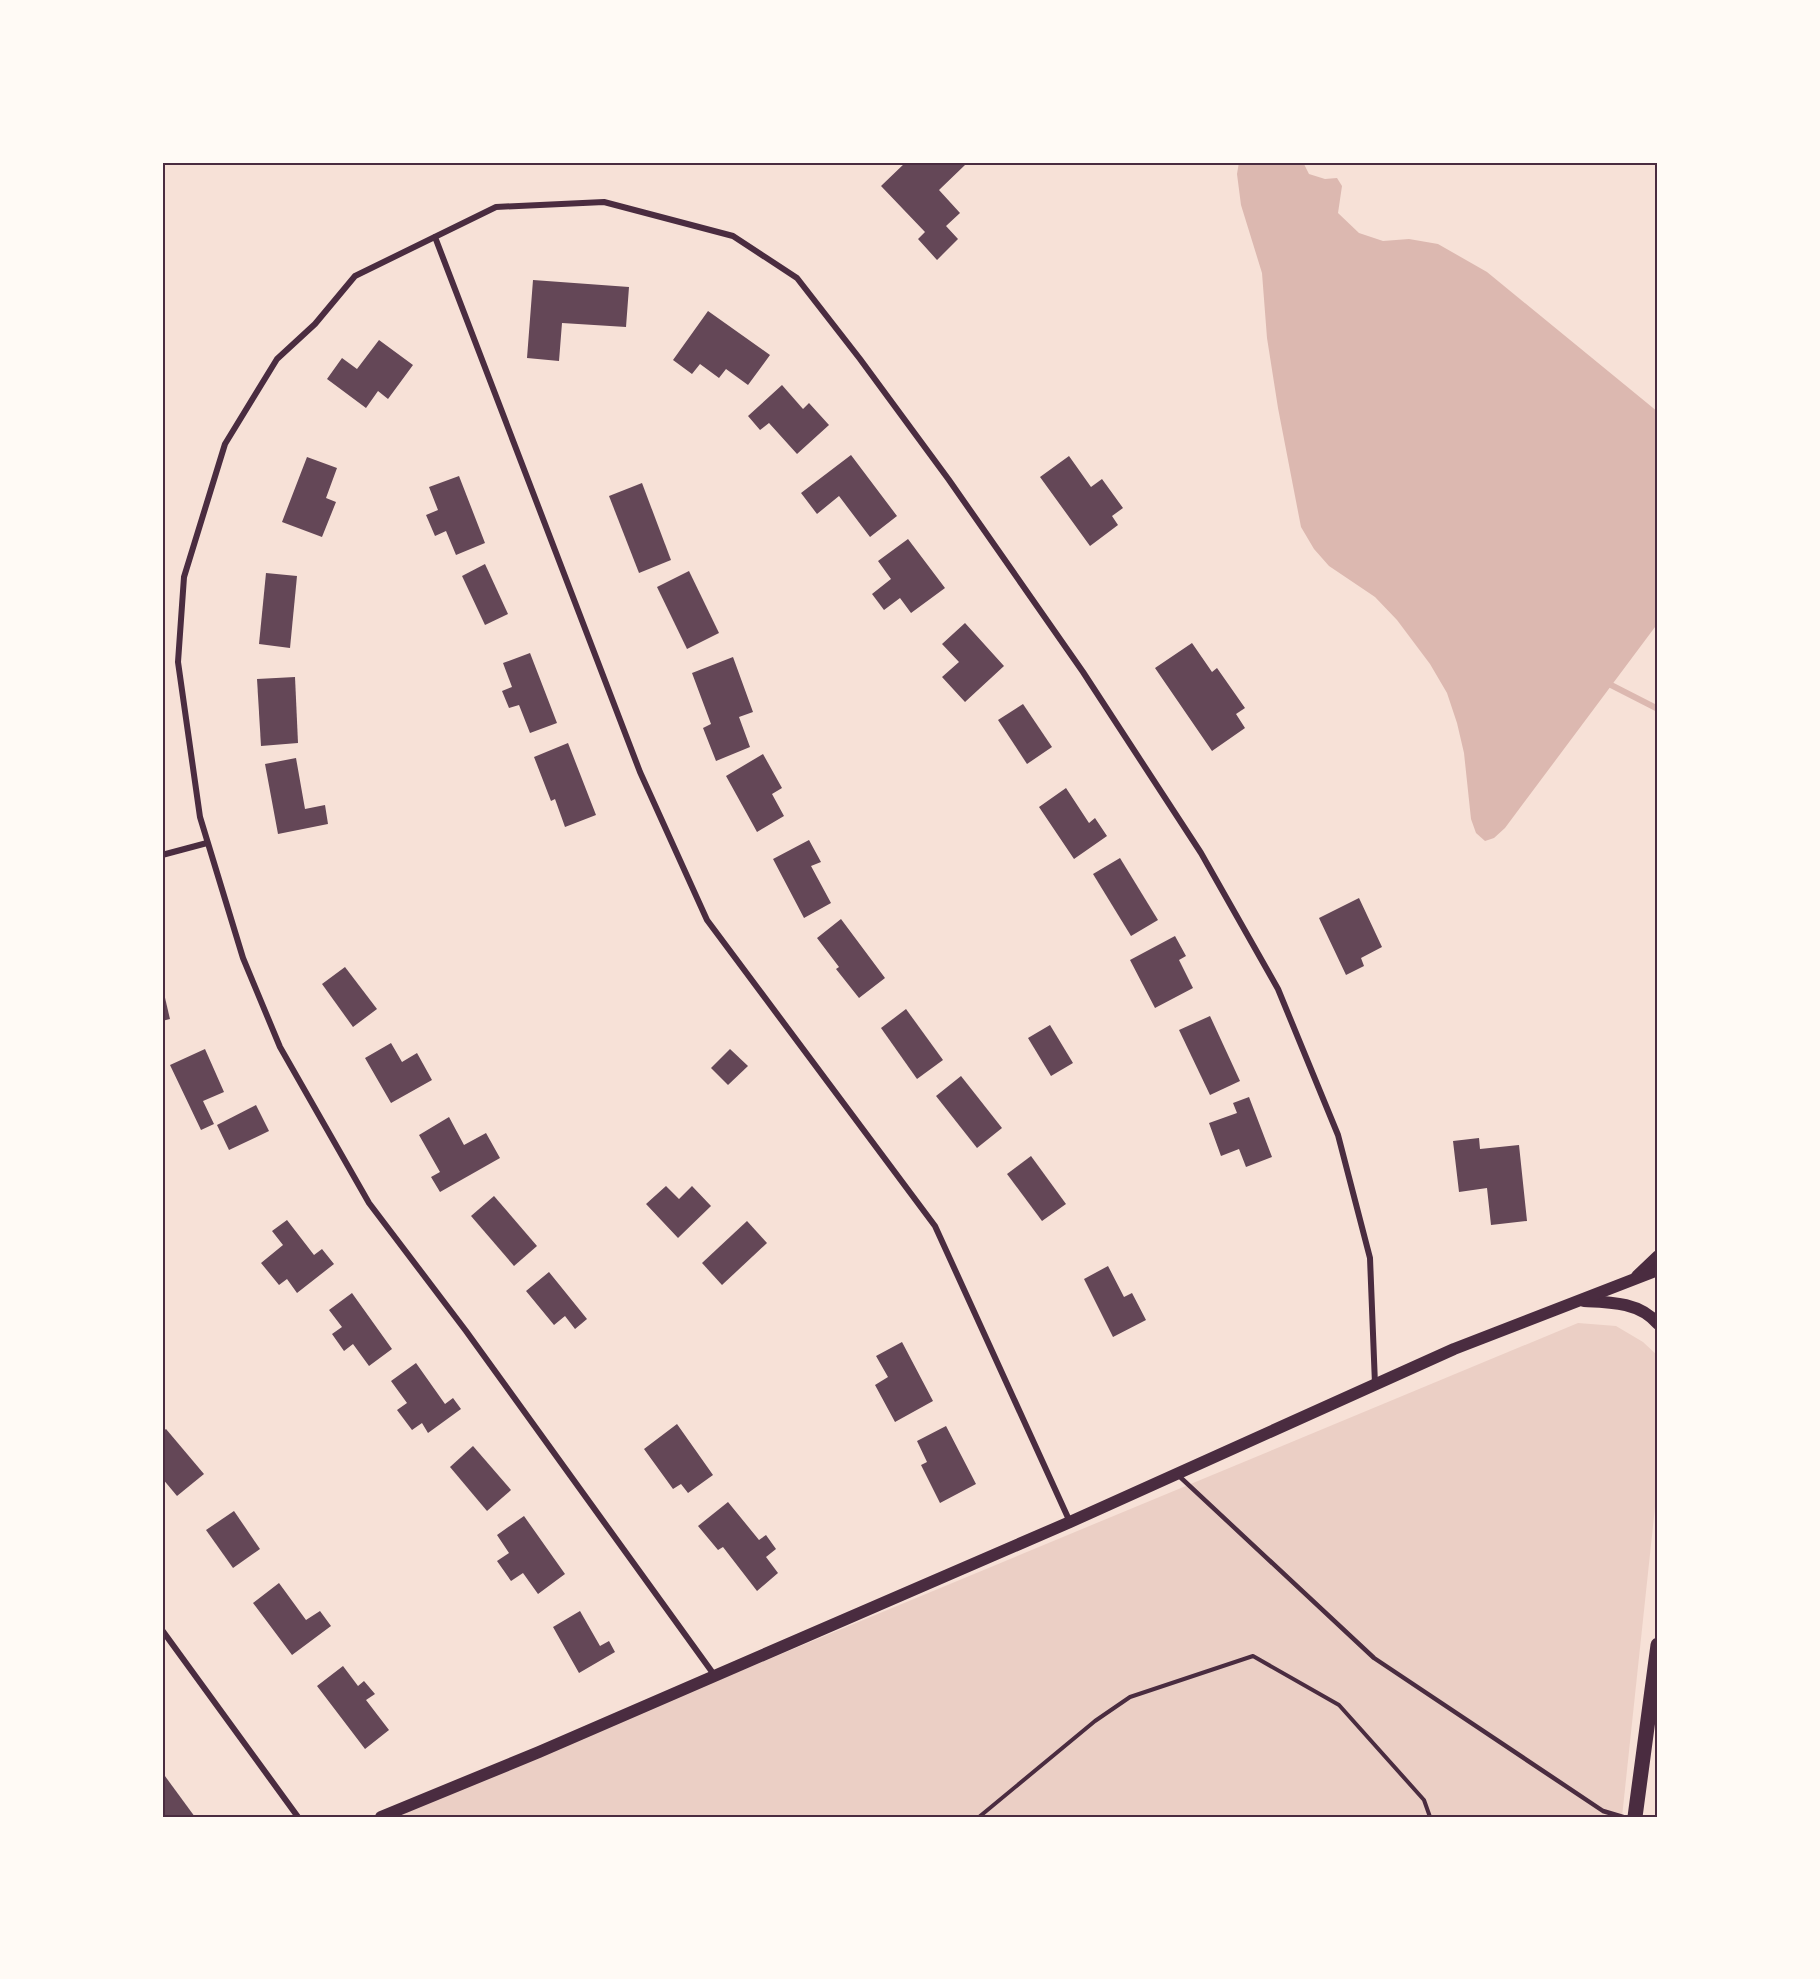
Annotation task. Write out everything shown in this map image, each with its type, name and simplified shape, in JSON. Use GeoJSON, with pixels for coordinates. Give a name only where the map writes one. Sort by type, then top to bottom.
{"type":"FeatureCollection","features":[{"type":"Feature","properties":{"kind":"main road"},"geometry":{"type":"LineString","coordinates":[[1633,1280],[1658,1256]]}},
{"type":"Feature","properties":{"kind":"main road"},"geometry":{"type":"LineString","coordinates":[[381,1817],[474,1780],[1070,1522],[1454,1349],[1658,1270]]}},
{"type":"Feature","properties":{"kind":"main road"},"geometry":{"type":"LineString","coordinates":[[1580,1300],[1612,1302],[1636,1308],[1658,1324]]}},
{"type":"Feature","properties":{"kind":"main road"},"geometry":{"type":"LineString","coordinates":[[1635,1817],[1658,1645]]}},
{"type":"Feature","properties":{"kind":"street"},"geometry":{"type":"LineString","coordinates":[[715,1676],[466,1331],[369,1203],[280,1047],[243,958],[200,817],[178,662],[184,577],[225,444],[277,359],[315,324],[356,276],[496,207],[604,202],[733,236],[796,278],[860,359],[949,480],[1083,672],[1201,853],[1278,988],[1338,1135],[1370,1258],[1375,1384]]}},
{"type":"Feature","properties":{"kind":"street"},"geometry":{"type":"LineString","coordinates":[[435,237],[640,772],[707,920],[935,1226],[1070,1522]]}},
{"type":"Feature","properties":{"kind":"street"},"geometry":{"type":"LineString","coordinates":[[162,855],[207,843]]}},
{"type":"Feature","properties":{"kind":"street"},"geometry":{"type":"LineString","coordinates":[[162,1630],[298,1817]]}},
{"type":"Feature","properties":{"kind":"lane"},"geometry":{"type":"LineString","coordinates":[[1177,1474],[1374,1658],[1603,1811],[1623,1817]]}},
{"type":"Feature","properties":{"kind":"path"},"geometry":{"type":"LineString","coordinates":[[978,1817],[1095,1720],[1130,1697],[1253,1656],[1339,1705],[1424,1800],[1430,1817]]}},
{"type":"Feature","properties":{"kind":"shaded area"},"geometry":{"type":"Polygon","coordinates":[[[1239,162],[1303,162],[1309,174],[1325,179],[1337,178],[1342,186],[1338,213],[1359,233],[1383,241],[1409,239],[1438,244],[1487,272],[1658,412],[1658,623],[1505,828],[1494,838],[1485,841],[1476,833],[1471,819],[1464,753],[1457,723],[1447,693],[1430,664],[1397,620],[1375,597],[1329,566],[1314,549],[1301,527],[1267,338],[1262,273],[1241,205],[1237,174],[1239,162]]]}},
{"type":"Feature","properties":{"kind":"shaded area"},"geometry":{"type":"Polygon","coordinates":[[[1578,1323],[1616,1326],[1643,1342],[1658,1356],[1658,1479],[1622,1817],[389,1817],[1578,1323]]]}},
{"type":"Feature","properties":{"kind":"building"},"geometry":{"type":"Polygon","coordinates":[[[906,162],[963,162],[965,165],[939,190],[960,213],[946,226],[958,239],[937,260],[918,239],[925,232],[881,186],[906,162]]]}},
{"type":"Feature","properties":{"kind":"building"},"geometry":{"type":"Polygon","coordinates":[[[533,280],[629,287],[626,327],[562,323],[559,361],[527,358],[533,280]]]}},
{"type":"Feature","properties":{"kind":"building"},"geometry":{"type":"Polygon","coordinates":[[[708,311],[770,355],[748,385],[726,369],[719,378],[700,364],[692,374],[673,360],[708,311]]]}},
{"type":"Feature","properties":{"kind":"building"},"geometry":{"type":"Polygon","coordinates":[[[379,340],[413,365],[388,399],[378,391],[366,408],[327,379],[342,358],[357,369],[379,340]]]}},
{"type":"Feature","properties":{"kind":"building"},"geometry":{"type":"Polygon","coordinates":[[[782,385],[803,409],[809,403],[829,425],[797,454],[769,423],[760,430],[748,416],[782,385]]]}},
{"type":"Feature","properties":{"kind":"building"},"geometry":{"type":"Polygon","coordinates":[[[851,455],[897,516],[870,537],[839,496],[817,514],[801,493],[851,455]]]}},
{"type":"Feature","properties":{"kind":"building"},"geometry":{"type":"Polygon","coordinates":[[[1069,456],[1091,487],[1102,479],[1123,508],[1112,516],[1118,525],[1090,546],[1040,477],[1069,456]]]}},
{"type":"Feature","properties":{"kind":"building"},"geometry":{"type":"Polygon","coordinates":[[[307,457],[337,468],[326,498],[336,502],[322,537],[282,522],[307,457]]]}},
{"type":"Feature","properties":{"kind":"building"},"geometry":{"type":"Polygon","coordinates":[[[459,476],[485,543],[456,555],[446,531],[435,536],[426,515],[438,510],[429,487],[459,476]]]}},
{"type":"Feature","properties":{"kind":"building"},"geometry":{"type":"Polygon","coordinates":[[[642,483],[671,560],[639,573],[609,496],[642,483]]]}},
{"type":"Feature","properties":{"kind":"building"},"geometry":{"type":"Polygon","coordinates":[[[908,539],[945,588],[911,613],[900,598],[884,610],[872,594],[891,579],[878,561],[908,539]]]}},
{"type":"Feature","properties":{"kind":"building"},"geometry":{"type":"Polygon","coordinates":[[[485,564],[508,614],[485,625],[462,576],[485,564]]]}},
{"type":"Feature","properties":{"kind":"building"},"geometry":{"type":"Polygon","coordinates":[[[689,571],[719,633],[687,649],[657,587],[689,571]]]}},
{"type":"Feature","properties":{"kind":"building"},"geometry":{"type":"Polygon","coordinates":[[[266,573],[297,576],[290,648],[259,644],[266,573]]]}},
{"type":"Feature","properties":{"kind":"building"},"geometry":{"type":"Polygon","coordinates":[[[965,623],[1004,666],[965,702],[942,677],[959,662],[942,644],[965,623]]]}},
{"type":"Feature","properties":{"kind":"building"},"geometry":{"type":"Polygon","coordinates":[[[1192,643],[1212,672],[1217,668],[1245,708],[1236,714],[1245,728],[1212,751],[1155,668],[1192,643]]]}},
{"type":"Feature","properties":{"kind":"building"},"geometry":{"type":"Polygon","coordinates":[[[530,653],[557,723],[530,733],[519,705],[509,708],[502,691],[512,687],[503,663],[530,653]]]}},
{"type":"Feature","properties":{"kind":"building"},"geometry":{"type":"Polygon","coordinates":[[[733,657],[753,712],[739,717],[750,747],[716,761],[703,728],[711,724],[692,673],[733,657]]]}},
{"type":"Feature","properties":{"kind":"building"},"geometry":{"type":"Polygon","coordinates":[[[295,677],[298,743],[261,746],[257,679],[295,677]]]}},
{"type":"Feature","properties":{"kind":"building"},"geometry":{"type":"Polygon","coordinates":[[[1023,704],[1052,747],[1027,764],[998,720],[1023,704]]]}},
{"type":"Feature","properties":{"kind":"building"},"geometry":{"type":"Polygon","coordinates":[[[568,743],[596,815],[565,827],[555,799],[551,801],[534,757],[568,743]]]}},
{"type":"Feature","properties":{"kind":"building"},"geometry":{"type":"Polygon","coordinates":[[[763,754],[782,788],[772,794],[784,816],[757,832],[726,776],[763,754]]]}},
{"type":"Feature","properties":{"kind":"building"},"geometry":{"type":"Polygon","coordinates":[[[296,758],[305,809],[325,805],[328,824],[278,834],[265,764],[296,758]]]}},
{"type":"Feature","properties":{"kind":"building"},"geometry":{"type":"Polygon","coordinates":[[[1066,788],[1089,823],[1095,818],[1107,836],[1074,859],[1039,807],[1066,788]]]}},
{"type":"Feature","properties":{"kind":"building"},"geometry":{"type":"Polygon","coordinates":[[[809,840],[821,862],[811,866],[831,903],[804,918],[773,859],[809,840]]]}},
{"type":"Feature","properties":{"kind":"building"},"geometry":{"type":"Polygon","coordinates":[[[1120,858],[1158,920],[1131,936],[1093,874],[1120,858]]]}},
{"type":"Feature","properties":{"kind":"building"},"geometry":{"type":"Polygon","coordinates":[[[1359,898],[1382,947],[1361,958],[1364,966],[1346,975],[1319,918],[1359,898]]]}},
{"type":"Feature","properties":{"kind":"building"},"geometry":{"type":"Polygon","coordinates":[[[841,919],[885,978],[859,998],[836,969],[839,967],[817,938],[841,919]]]}},
{"type":"Feature","properties":{"kind":"building"},"geometry":{"type":"Polygon","coordinates":[[[1175,936],[1186,956],[1179,960],[1193,988],[1155,1008],[1130,960],[1175,936]]]}},
{"type":"Feature","properties":{"kind":"building"},"geometry":{"type":"Polygon","coordinates":[[[345,967],[377,1009],[353,1027],[322,984],[345,967]]]}},
{"type":"Feature","properties":{"kind":"building"},"geometry":{"type":"Polygon","coordinates":[[[162,985],[170,1019],[162,1021],[162,985]]]}},
{"type":"Feature","properties":{"kind":"building"},"geometry":{"type":"Polygon","coordinates":[[[906,1009],[943,1060],[917,1079],[881,1028],[906,1009]]]}},
{"type":"Feature","properties":{"kind":"building"},"geometry":{"type":"Polygon","coordinates":[[[1210,1016],[1240,1081],[1210,1095],[1179,1030],[1210,1016]]]}},
{"type":"Feature","properties":{"kind":"building"},"geometry":{"type":"Polygon","coordinates":[[[1050,1025],[1073,1063],[1051,1076],[1028,1038],[1050,1025]]]}},
{"type":"Feature","properties":{"kind":"building"},"geometry":{"type":"Polygon","coordinates":[[[391,1043],[402,1062],[417,1053],[432,1080],[391,1103],[365,1058],[391,1043]]]}},
{"type":"Feature","properties":{"kind":"building"},"geometry":{"type":"Polygon","coordinates":[[[205,1049],[224,1092],[203,1101],[214,1124],[201,1130],[170,1065],[205,1049]]]}},
{"type":"Feature","properties":{"kind":"building"},"geometry":{"type":"Polygon","coordinates":[[[730,1049],[748,1066],[728,1085],[711,1068],[730,1049]]]}},
{"type":"Feature","properties":{"kind":"building"},"geometry":{"type":"Polygon","coordinates":[[[961,1076],[1002,1128],[977,1148],[936,1096],[961,1076]]]}},
{"type":"Feature","properties":{"kind":"building"},"geometry":{"type":"Polygon","coordinates":[[[1249,1097],[1272,1157],[1246,1167],[1239,1149],[1221,1156],[1209,1123],[1237,1113],[1233,1103],[1249,1097]]]}},
{"type":"Feature","properties":{"kind":"building"},"geometry":{"type":"Polygon","coordinates":[[[256,1105],[269,1131],[229,1150],[217,1125],[256,1105]]]}},
{"type":"Feature","properties":{"kind":"building"},"geometry":{"type":"Polygon","coordinates":[[[449,1117],[464,1145],[486,1133],[500,1158],[440,1192],[431,1177],[440,1172],[419,1135],[449,1117]]]}},
{"type":"Feature","properties":{"kind":"building"},"geometry":{"type":"Polygon","coordinates":[[[1479,1138],[1480,1149],[1519,1145],[1527,1221],[1491,1225],[1487,1188],[1459,1192],[1453,1141],[1479,1138]]]}},
{"type":"Feature","properties":{"kind":"building"},"geometry":{"type":"Polygon","coordinates":[[[1031,1156],[1066,1204],[1042,1221],[1007,1174],[1031,1156]]]}},
{"type":"Feature","properties":{"kind":"building"},"geometry":{"type":"Polygon","coordinates":[[[666,1186],[679,1199],[692,1186],[711,1206],[678,1238],[646,1204],[666,1186]]]}},
{"type":"Feature","properties":{"kind":"building"},"geometry":{"type":"Polygon","coordinates":[[[494,1196],[537,1246],[514,1266],[471,1216],[494,1196]]]}},
{"type":"Feature","properties":{"kind":"building"},"geometry":{"type":"Polygon","coordinates":[[[287,1220],[314,1255],[322,1249],[334,1264],[297,1293],[287,1279],[279,1285],[261,1263],[283,1245],[272,1231],[287,1220]]]}},
{"type":"Feature","properties":{"kind":"building"},"geometry":{"type":"Polygon","coordinates":[[[747,1221],[767,1243],[722,1285],[702,1263],[747,1221]]]}},
{"type":"Feature","properties":{"kind":"building"},"geometry":{"type":"Polygon","coordinates":[[[1108,1266],[1124,1297],[1132,1293],[1146,1320],[1113,1337],[1084,1279],[1108,1266]]]}},
{"type":"Feature","properties":{"kind":"building"},"geometry":{"type":"Polygon","coordinates":[[[549,1272],[587,1319],[575,1329],[565,1316],[554,1325],[526,1291],[549,1272]]]}},
{"type":"Feature","properties":{"kind":"building"},"geometry":{"type":"Polygon","coordinates":[[[352,1293],[392,1349],[369,1366],[353,1344],[344,1351],[332,1334],[342,1327],[329,1310],[352,1293]]]}},
{"type":"Feature","properties":{"kind":"building"},"geometry":{"type":"Polygon","coordinates":[[[902,1342],[933,1401],[895,1422],[875,1385],[888,1377],[876,1356],[902,1342]]]}},
{"type":"Feature","properties":{"kind":"building"},"geometry":{"type":"Polygon","coordinates":[[[416,1363],[445,1404],[453,1398],[461,1409],[428,1433],[422,1423],[412,1430],[397,1410],[407,1403],[391,1381],[416,1363]]]}},
{"type":"Feature","properties":{"kind":"building"},"geometry":{"type":"Polygon","coordinates":[[[677,1424],[713,1475],[688,1493],[681,1484],[673,1489],[644,1449],[677,1424]]]}},
{"type":"Feature","properties":{"kind":"building"},"geometry":{"type":"Polygon","coordinates":[[[946,1426],[976,1484],[940,1503],[921,1465],[927,1462],[917,1441],[946,1426]]]}},
{"type":"Feature","properties":{"kind":"building"},"geometry":{"type":"Polygon","coordinates":[[[166,1429],[204,1474],[177,1496],[162,1478],[162,1432],[166,1429]]]}},
{"type":"Feature","properties":{"kind":"building"},"geometry":{"type":"Polygon","coordinates":[[[473,1446],[511,1490],[487,1511],[450,1467],[473,1446]]]}},
{"type":"Feature","properties":{"kind":"building"},"geometry":{"type":"Polygon","coordinates":[[[728,1502],[759,1540],[766,1535],[776,1549],[766,1557],[778,1573],[757,1591],[723,1547],[718,1550],[698,1526],[728,1502]]]}},
{"type":"Feature","properties":{"kind":"building"},"geometry":{"type":"Polygon","coordinates":[[[234,1511],[260,1549],[233,1568],[206,1530],[234,1511]]]}},
{"type":"Feature","properties":{"kind":"building"},"geometry":{"type":"Polygon","coordinates":[[[524,1516],[565,1574],[538,1594],[523,1573],[511,1581],[497,1561],[509,1553],[497,1535],[524,1516]]]}},
{"type":"Feature","properties":{"kind":"building"},"geometry":{"type":"Polygon","coordinates":[[[279,1583],[306,1620],[320,1611],[331,1626],[292,1655],[253,1603],[279,1583]]]}},
{"type":"Feature","properties":{"kind":"building"},"geometry":{"type":"Polygon","coordinates":[[[580,1611],[600,1646],[609,1641],[615,1652],[579,1673],[553,1627],[580,1611]]]}},
{"type":"Feature","properties":{"kind":"building"},"geometry":{"type":"Polygon","coordinates":[[[343,1666],[358,1686],[364,1681],[375,1694],[366,1700],[389,1730],[365,1749],[317,1686],[343,1666]]]}},
{"type":"Feature","properties":{"kind":"building"},"geometry":{"type":"Polygon","coordinates":[[[162,1772],[195,1817],[162,1817],[162,1772]]]}},
{"type":"Feature","properties":{"kind":"waterway"},"geometry":{"type":"LineString","coordinates":[[1611,685],[1658,709]]}}]}
